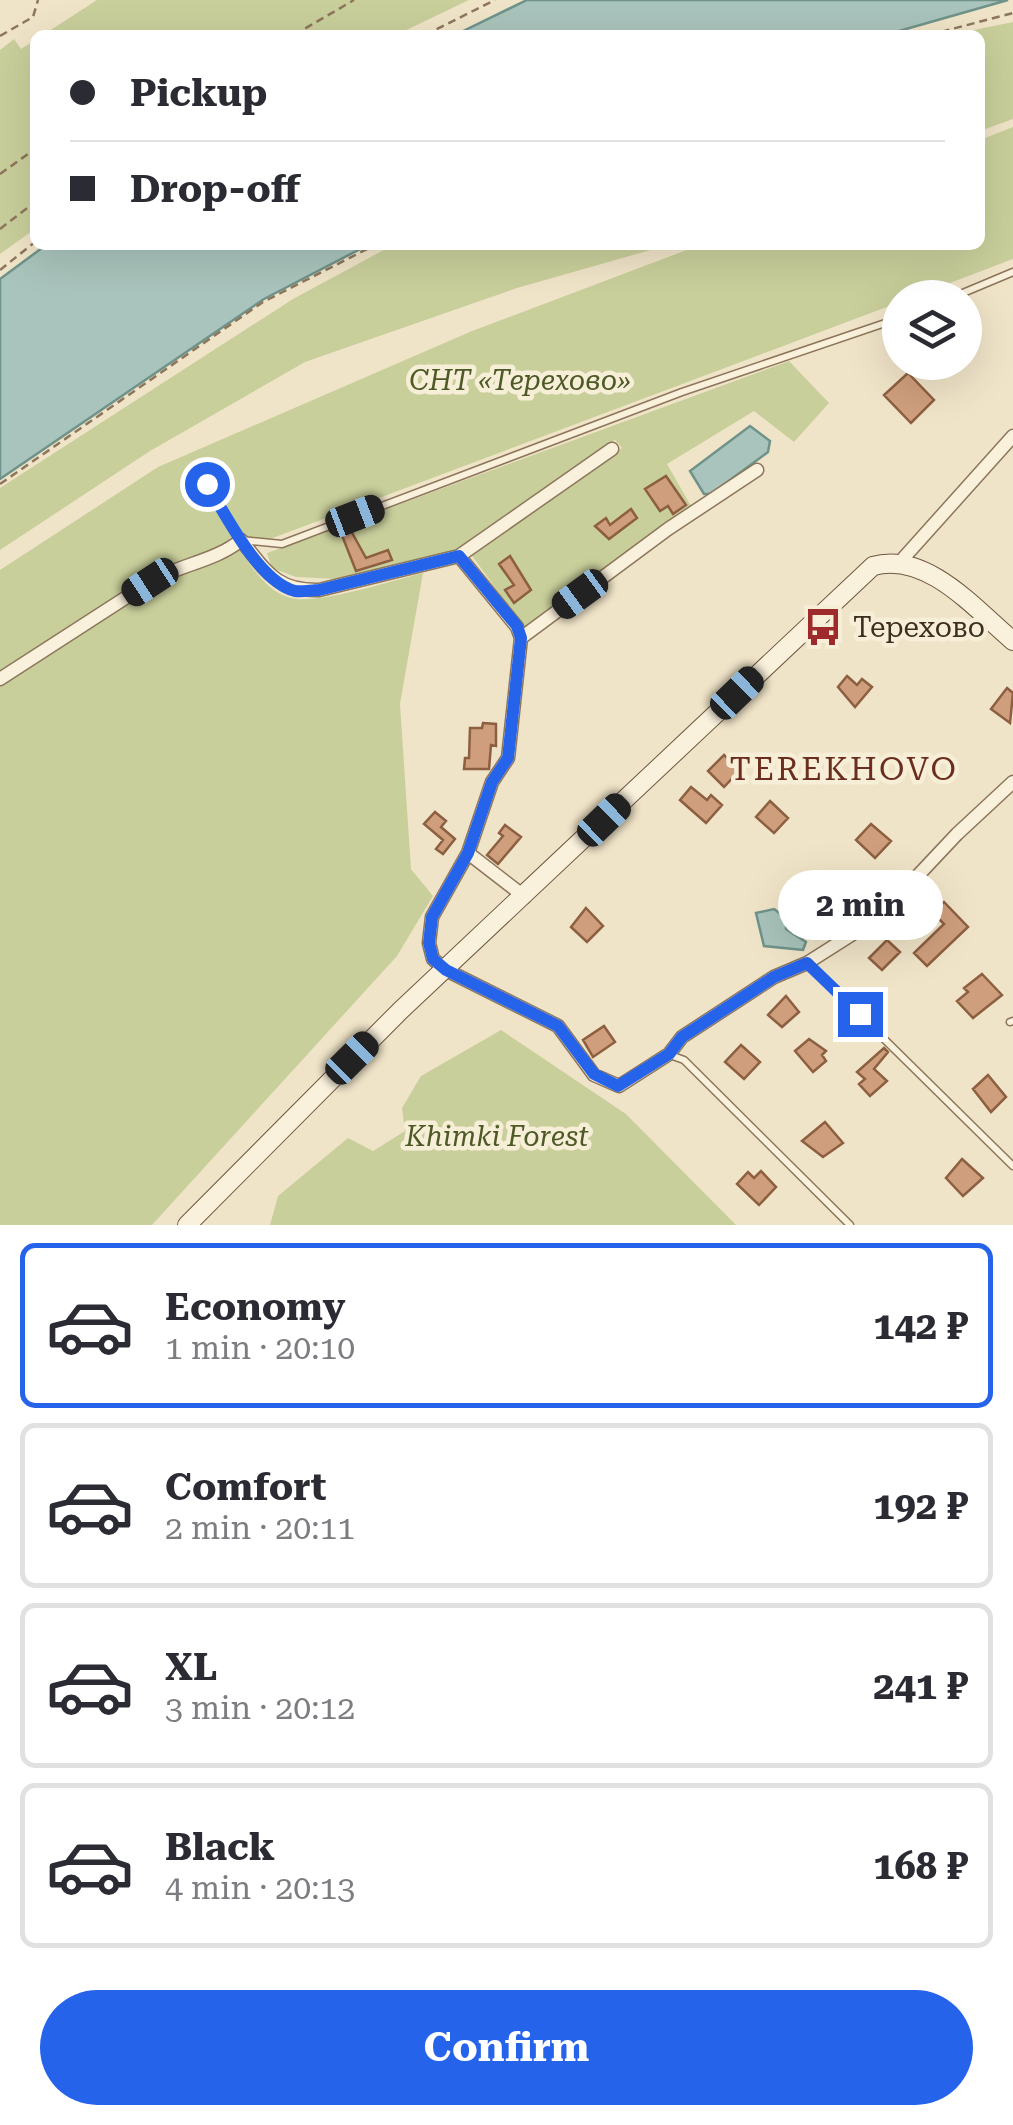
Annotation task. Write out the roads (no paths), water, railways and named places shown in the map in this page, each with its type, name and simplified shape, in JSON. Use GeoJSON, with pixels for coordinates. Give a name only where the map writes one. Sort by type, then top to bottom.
{"type":"FeatureCollection","features":[{"type":"Feature","properties":{"kind":"main road"},"geometry":{"type":"LineString","coordinates":[[187,1225],[401,1010],[873,566],[900,562],[927,571],[1013,641]]}},
{"type":"Feature","properties":{"kind":"street"},"geometry":{"type":"LineString","coordinates":[[900,562],[1013,436]]}},
{"type":"Feature","properties":{"kind":"street"},"geometry":{"type":"LineString","coordinates":[[0,679],[150,582],[171,570],[230,550],[241,540],[272,578],[295,591],[319,590],[459,556],[612,449]]}},
{"type":"Feature","properties":{"kind":"street"},"geometry":{"type":"LineString","coordinates":[[521,638],[668,529],[758,470]]}},
{"type":"Feature","properties":{"kind":"street"},"geometry":{"type":"LineString","coordinates":[[459,556],[517,626],[521,638],[508,758],[492,782],[468,853],[432,917],[429,943],[433,959],[446,970],[558,1026],[594,1074],[618,1086],[669,1054],[682,1037],[774,977],[807,963],[878,918],[1013,782]]}},
{"type":"Feature","properties":{"kind":"street"},"geometry":{"type":"LineString","coordinates":[[468,853],[525,897]]}},
{"type":"Feature","properties":{"kind":"lane"},"geometry":{"type":"LineString","coordinates":[[982,285],[1013,272]]}},
{"type":"Feature","properties":{"kind":"lane"},"geometry":{"type":"LineString","coordinates":[[207,484],[241,540],[282,544],[682,392],[882,324]]}},
{"type":"Feature","properties":{"kind":"lane"},"geometry":{"type":"LineString","coordinates":[[807,963],[1013,1166]]}},
{"type":"Feature","properties":{"kind":"lane"},"geometry":{"type":"LineString","coordinates":[[669,1054],[684,1060],[850,1225]]}},
{"type":"Feature","properties":{"kind":"water"},"geometry":{"type":"Polygon","coordinates":[[[527,0],[1008,0],[903,30],[465,30],[527,0]]]}},
{"type":"Feature","properties":{"kind":"water"},"geometry":{"type":"Polygon","coordinates":[[[39,250],[358,250],[264,299],[0,479],[0,279],[39,250]]]}},
{"type":"Feature","properties":{"kind":"water"},"geometry":{"type":"Polygon","coordinates":[[[750,426],[770,441],[768,452],[711,494],[704,494],[690,471],[750,426]]]}},
{"type":"Feature","properties":{"kind":"water"},"geometry":{"type":"Polygon","coordinates":[[[774,909],[786,918],[786,929],[806,942],[803,950],[764,946],[756,913],[774,909]]]}},
{"type":"Feature","properties":{"kind":"place","name":"Терехово"},"geometry":{"type":"Point","coordinates":[823,627]}},
{"type":"Feature","properties":{"kind":"district","name":"TEREKHOVO"},"geometry":{"type":"Point","coordinates":[844,769]}},
{"type":"Feature","properties":{"kind":"park label","name":"СНТ «Терехово»"},"geometry":{"type":"Point","coordinates":[520,380]}},
{"type":"Feature","properties":{"kind":"park label","name":"Khimki Forest"},"geometry":{"type":"Point","coordinates":[497,1136]}}]}
